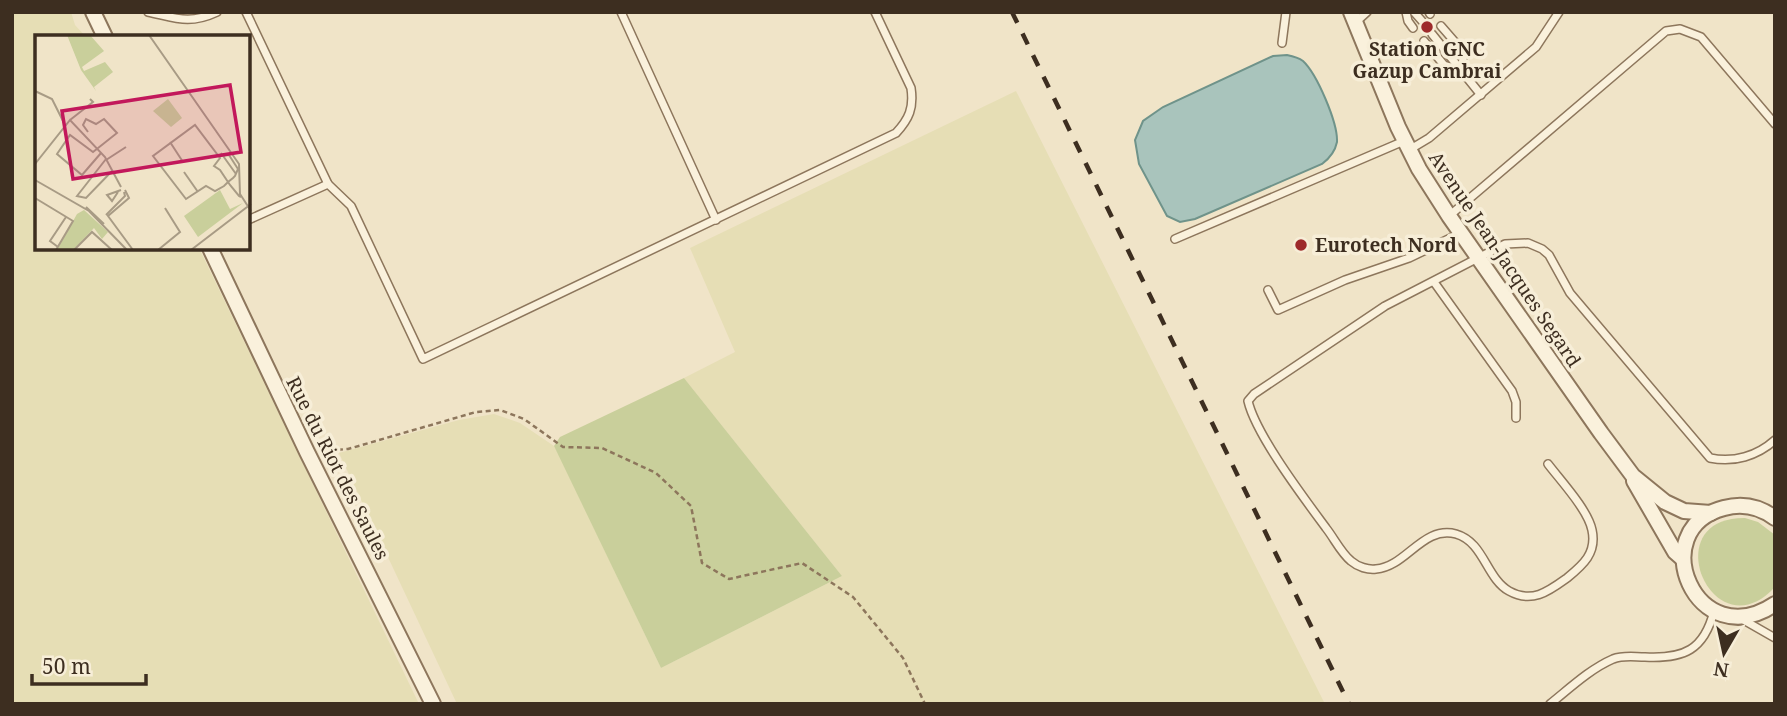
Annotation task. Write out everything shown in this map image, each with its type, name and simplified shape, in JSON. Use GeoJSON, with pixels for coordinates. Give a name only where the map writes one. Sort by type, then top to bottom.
{"type":"FeatureCollection","features":[{"type":"Feature","properties":{"kind":"street"},"geometry":{"type":"LineString","coordinates":[[93,12],[104,35]]}},
{"type":"Feature","properties":{"kind":"street","name":"Avenue Jean-Jacques Segard"},"geometry":{"type":"LineString","coordinates":[[1353,18],[1406,145],[1449,216],[1633,476],[1675,552],[1683,559],[1688,584],[1703,604],[1714,611]]}},
{"type":"Feature","properties":{"kind":"street","name":"Rue du Riot des Saules"},"geometry":{"type":"LineString","coordinates":[[211,250],[307,452],[433,704]]}},
{"type":"Feature","properties":{"kind":"street","name":"Avenue Jean-Jacques Segard"},"geometry":{"type":"LineString","coordinates":[[1633,476],[1673,507],[1693,513],[1711,513],[1735,506],[1767,509]]}},
{"type":"Feature","properties":{"kind":"street"},"geometry":{"type":"LineString","coordinates":[[1767,509],[1775,518]]}},
{"type":"Feature","properties":{"kind":"street"},"geometry":{"type":"LineString","coordinates":[[1683,559],[1685,545],[1691,533],[1711,513]]}},
{"type":"Feature","properties":{"kind":"street"},"geometry":{"type":"LineString","coordinates":[[1714,611],[1739,617],[1765,611],[1775,604]]}},
{"type":"Feature","properties":{"kind":"lane"},"geometry":{"type":"LineString","coordinates":[[148,12],[185,20],[217,12]]}},
{"type":"Feature","properties":{"kind":"lane"},"geometry":{"type":"LineString","coordinates":[[246,12],[328,184],[351,206],[423,359],[896,133],[906,122],[913,101],[911,88],[875,12]]}},
{"type":"Feature","properties":{"kind":"lane"},"geometry":{"type":"LineString","coordinates":[[621,12],[716,220]]}},
{"type":"Feature","properties":{"kind":"lane"},"geometry":{"type":"LineString","coordinates":[[1282,43],[1286,12]]}},
{"type":"Feature","properties":{"kind":"lane"},"geometry":{"type":"LineString","coordinates":[[1353,18],[1367,12]]}},
{"type":"Feature","properties":{"kind":"lane"},"geometry":{"type":"LineString","coordinates":[[1406,12],[1413,28]]}},
{"type":"Feature","properties":{"kind":"lane"},"geometry":{"type":"LineString","coordinates":[[1414,12],[1422,21]]}},
{"type":"Feature","properties":{"kind":"lane"},"geometry":{"type":"LineString","coordinates":[[1175,239],[1429,138],[1536,47],[1559,12]]}},
{"type":"Feature","properties":{"kind":"lane"},"geometry":{"type":"LineString","coordinates":[[1441,26],[1461,49],[1465,72]]}},
{"type":"Feature","properties":{"kind":"lane"},"geometry":{"type":"LineString","coordinates":[[1449,216],[1666,31],[1680,29],[1701,37],[1775,124]]}},
{"type":"Feature","properties":{"kind":"lane"},"geometry":{"type":"LineString","coordinates":[[1432,34],[1481,95]]}},
{"type":"Feature","properties":{"kind":"lane"},"geometry":{"type":"LineString","coordinates":[[1424,41],[1444,65],[1465,72]]}},
{"type":"Feature","properties":{"kind":"lane"},"geometry":{"type":"LineString","coordinates":[[250,219],[328,184]]}},
{"type":"Feature","properties":{"kind":"lane"},"geometry":{"type":"LineString","coordinates":[[1268,290],[1278,310],[1345,279],[1409,258],[1461,233]]}},
{"type":"Feature","properties":{"kind":"lane"},"geometry":{"type":"LineString","coordinates":[[1548,464],[1587,517],[1593,542],[1584,564],[1545,594],[1529,596],[1505,588],[1476,548],[1465,538],[1450,533],[1433,535],[1384,568],[1373,570],[1357,565],[1347,557],[1280,461],[1248,401],[1251,396],[1385,306],[1505,244],[1517,242],[1528,243],[1549,255],[1570,293],[1710,458],[1751,456],[1775,440]]}},
{"type":"Feature","properties":{"kind":"lane"},"geometry":{"type":"LineString","coordinates":[[1434,282],[1512,391],[1516,402],[1516,418]]}},
{"type":"Feature","properties":{"kind":"lane"},"geometry":{"type":"LineString","coordinates":[[1550,704],[1573,685],[1615,658],[1675,657],[1688,652],[1704,636],[1714,611]]}},
{"type":"Feature","properties":{"kind":"lane"},"geometry":{"type":"LineString","coordinates":[[1739,617],[1775,638]]}},
{"type":"Feature","properties":{"kind":"path"},"geometry":{"type":"LineString","coordinates":[[307,452],[348,449],[476,412],[500,410],[524,419],[563,447],[602,448],[656,473],[691,506],[702,563],[729,579],[803,562],[853,597],[903,658],[925,704]]}},
{"type":"Feature","properties":{"kind":"shaded area"},"geometry":{"type":"Polygon","coordinates":[[[12,12],[71,12],[75,25],[84,35],[35,35],[35,250],[200,250],[419,704],[12,704],[12,12]]]}},
{"type":"Feature","properties":{"kind":"shaded area"},"geometry":{"type":"Polygon","coordinates":[[[1016,91],[1325,704],[457,704],[339,453],[459,420],[494,414],[520,423],[554,446],[661,668],[842,576],[684,378],[735,352],[690,248],[1016,91]]]}},
{"type":"Feature","properties":{"kind":"green space"},"geometry":{"type":"Polygon","coordinates":[[[684,378],[842,576],[661,668],[554,446],[560,437],[684,378]]]}},
{"type":"Feature","properties":{"kind":"green space"},"geometry":{"type":"Polygon","coordinates":[[[1745,518],[1758,522],[1775,535],[1775,587],[1752,603],[1731,604],[1714,594],[1703,577],[1698,557],[1703,538],[1718,523],[1745,518]]]}},
{"type":"Feature","properties":{"kind":"water"},"geometry":{"type":"Polygon","coordinates":[[[1287,55],[1303,61],[1309,67],[1326,99],[1337,142],[1332,154],[1322,164],[1195,219],[1180,222],[1167,216],[1139,164],[1135,140],[1143,121],[1163,107],[1273,56],[1287,55]]]}},
{"type":"Feature","properties":{"kind":"railway"},"geometry":{"type":"LineString","coordinates":[[1012,12],[1349,704]]}},
{"type":"Feature","properties":{"kind":"place","name":"Station GNC Gazup Cambrai"},"geometry":{"type":"Point","coordinates":[1427,27]}},
{"type":"Feature","properties":{"kind":"place","name":"Eurotech Nord"},"geometry":{"type":"Point","coordinates":[1301,245]}}]}
